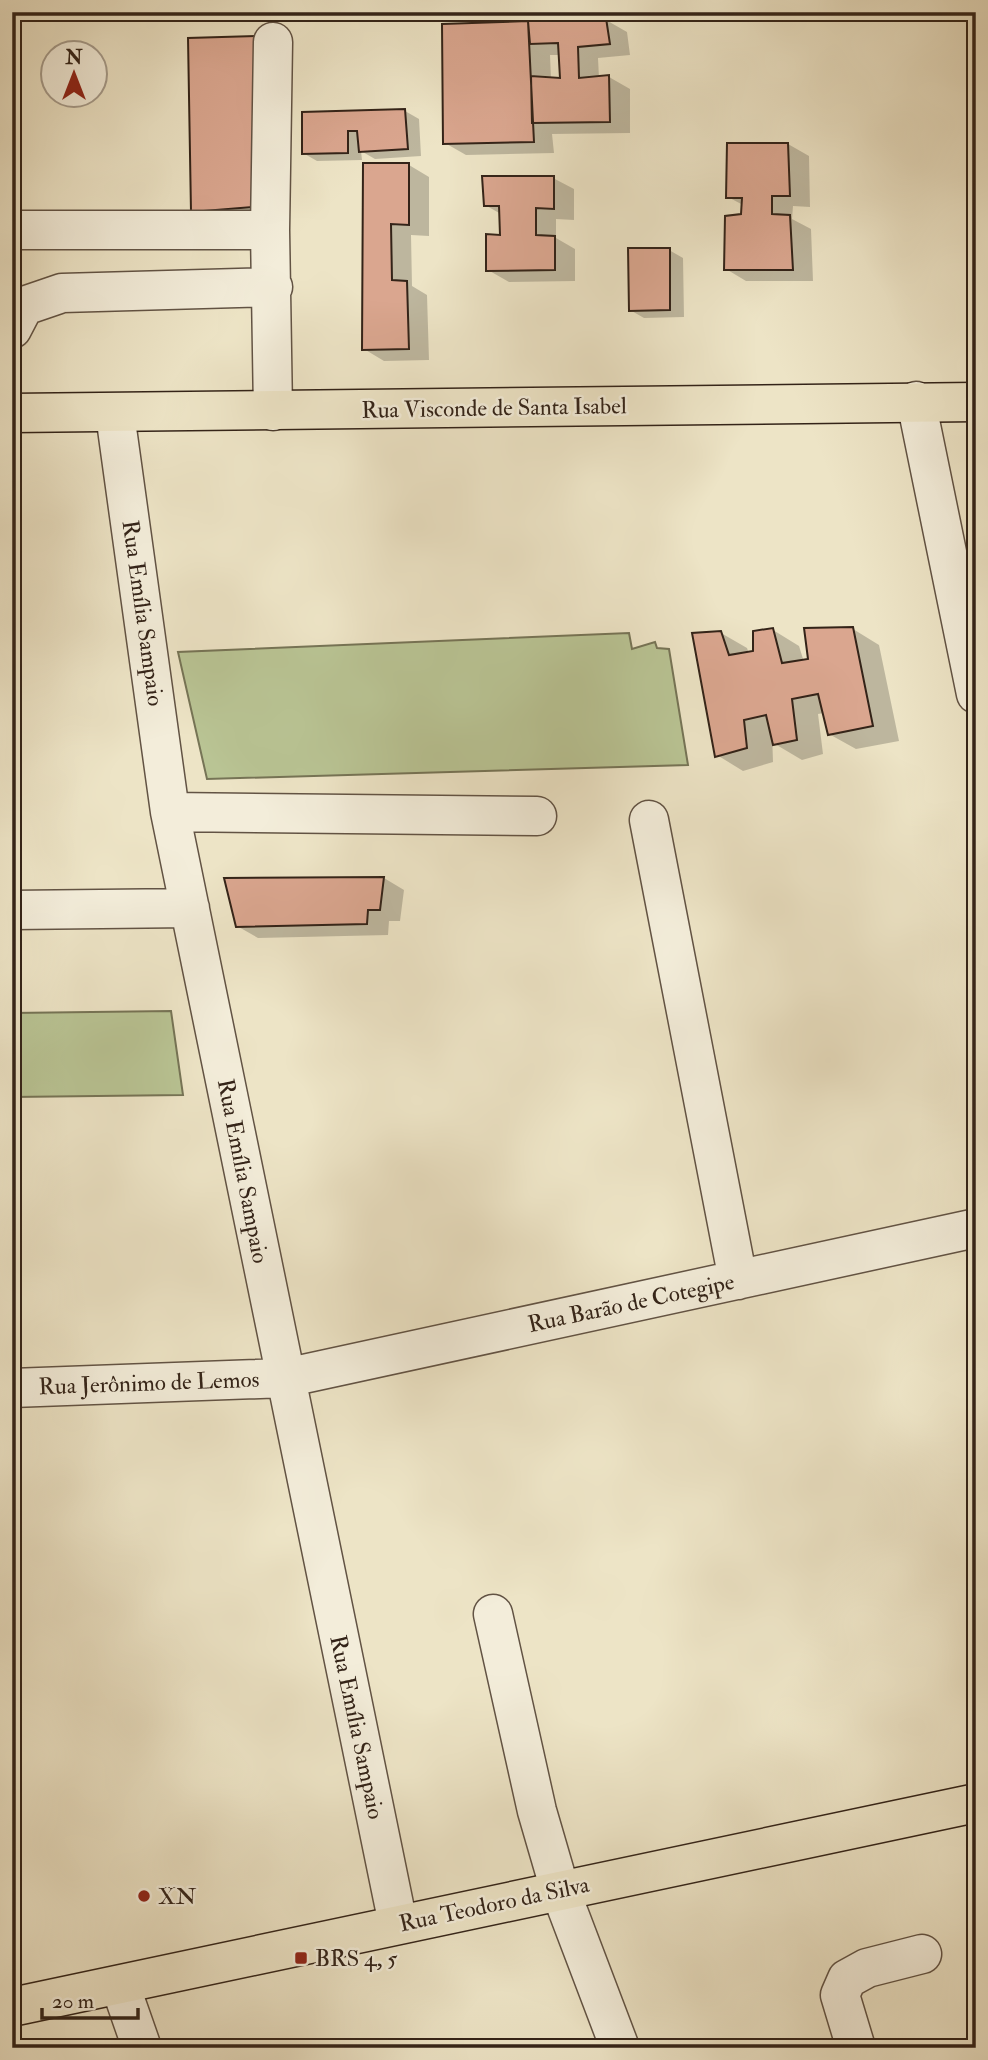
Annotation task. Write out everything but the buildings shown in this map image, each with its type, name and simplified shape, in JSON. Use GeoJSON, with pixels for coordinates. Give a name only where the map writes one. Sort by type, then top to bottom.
{"type":"FeatureCollection","features":[{"type":"Feature","properties":{"kind":"main road","name":"Rua Visconde de Santa Isabel"},"geometry":{"type":"LineString","coordinates":[[12,413],[115,414],[976,402]]}},
{"type":"Feature","properties":{"kind":"main road","name":"Rua Teodoro da Silva"},"geometry":{"type":"LineString","coordinates":[[12,2007],[976,1802]]}},
{"type":"Feature","properties":{"kind":"street"},"geometry":{"type":"LineString","coordinates":[[273,42],[270,230],[273,411]]}},
{"type":"Feature","properties":{"kind":"street"},"geometry":{"type":"LineString","coordinates":[[12,230],[270,230]]}},
{"type":"Feature","properties":{"kind":"street"},"geometry":{"type":"LineString","coordinates":[[12,329],[24,306],[62,293],[273,287]]}},
{"type":"Feature","properties":{"kind":"street"},"geometry":{"type":"LineString","coordinates":[[916,401],[976,694]]}},
{"type":"Feature","properties":{"kind":"street","name":"Rua Emília Sampaio"},"geometry":{"type":"LineString","coordinates":[[115,414],[170,812],[398,1924]]}},
{"type":"Feature","properties":{"kind":"street"},"geometry":{"type":"LineString","coordinates":[[170,812],[537,816]]}},
{"type":"Feature","properties":{"kind":"street"},"geometry":{"type":"LineString","coordinates":[[649,820],[738,1280]]}},
{"type":"Feature","properties":{"kind":"street"},"geometry":{"type":"LineString","coordinates":[[12,910],[190,908]]}},
{"type":"Feature","properties":{"kind":"street","name":"Rua Barão de Cotegipe"},"geometry":{"type":"LineString","coordinates":[[285,1378],[976,1228]]}},
{"type":"Feature","properties":{"kind":"street","name":"Rua Jerônimo de Lemos"},"geometry":{"type":"LineString","coordinates":[[12,1388],[285,1378]]}},
{"type":"Feature","properties":{"kind":"street"},"geometry":{"type":"LineString","coordinates":[[493,1615],[537,1811],[560,1890],[620,2048]]}},
{"type":"Feature","properties":{"kind":"street"},"geometry":{"type":"LineString","coordinates":[[856,2048],[840,1995],[847,1979],[867,1968],[922,1954]]}},
{"type":"Feature","properties":{"kind":"street"},"geometry":{"type":"LineString","coordinates":[[120,1985],[142,2048]]}},
{"type":"Feature","properties":{"kind":"green space"},"geometry":{"type":"Polygon","coordinates":[[[629,633],[632,649],[655,642],[657,648],[669,649],[688,765],[207,779],[178,652],[629,633]]]}},
{"type":"Feature","properties":{"kind":"green space"},"geometry":{"type":"Polygon","coordinates":[[[171,1011],[183,1095],[12,1097],[12,1013],[171,1011]]]}},
{"type":"Feature","properties":{"kind":"place","name":"XN"},"geometry":{"type":"Point","coordinates":[144,1896]}},
{"type":"Feature","properties":{"kind":"place","name":"BRS 4, 5"},"geometry":{"type":"Point","coordinates":[301,1958]}}]}
